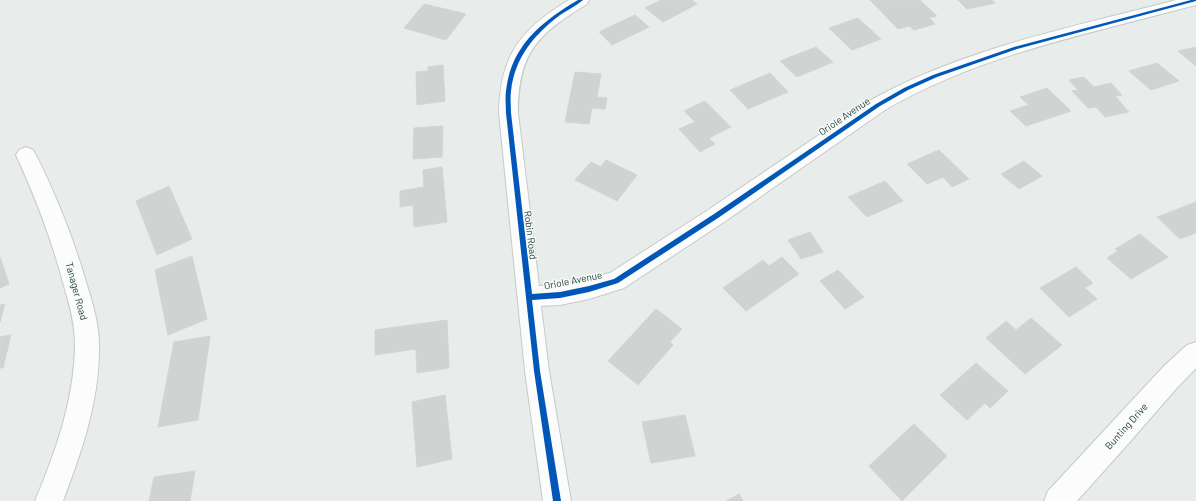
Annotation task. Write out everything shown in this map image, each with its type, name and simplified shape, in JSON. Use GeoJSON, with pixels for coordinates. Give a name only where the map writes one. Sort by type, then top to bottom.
{"type":"FeatureCollection","features":[{"type":"Feature","properties":{"kind":"street","name":"Robin Road"},"geometry":{"type":"LineString","coordinates":[[557,501],[537,371],[507,100],[510,83],[520,54],[527,42],[537,30],[561,11],[581,0]]}},
{"type":"Feature","properties":{"kind":"street","name":"Oriole Avenue"},"geometry":{"type":"LineString","coordinates":[[529,297],[588,289],[616,281],[716,216],[878,105],[935,76],[1016,48],[1196,0]]}},
{"type":"Feature","properties":{"kind":"street","name":"Tanager Road"},"geometry":{"type":"LineString","coordinates":[[26,155],[46,196],[63,242],[85,318],[87,345],[86,376],[80,410],[70,447],[49,501]]}},
{"type":"Feature","properties":{"kind":"street","name":"Bunting Drive"},"geometry":{"type":"LineString","coordinates":[[1058,501],[1140,413],[1160,387],[1196,353]]}},
{"type":"Feature","properties":{"kind":"building"},"geometry":{"type":"Polygon","coordinates":[[[661,0],[692,0],[697,4],[663,22],[645,8],[661,0]]]}},
{"type":"Feature","properties":{"kind":"building"},"geometry":{"type":"Polygon","coordinates":[[[870,0],[920,0],[937,16],[929,18],[935,24],[914,30],[909,26],[898,29],[870,0]]]}},
{"type":"Feature","properties":{"kind":"building"},"geometry":{"type":"Polygon","coordinates":[[[958,0],[992,0],[995,3],[967,9],[958,0]]]}},
{"type":"Feature","properties":{"kind":"building"},"geometry":{"type":"Polygon","coordinates":[[[424,4],[466,14],[446,40],[404,28],[424,4]]]}},
{"type":"Feature","properties":{"kind":"building"},"geometry":{"type":"Polygon","coordinates":[[[635,15],[649,27],[612,45],[599,32],[635,15]]]}},
{"type":"Feature","properties":{"kind":"building"},"geometry":{"type":"Polygon","coordinates":[[[858,18],[881,39],[852,50],[829,28],[858,18]]]}},
{"type":"Feature","properties":{"kind":"building"},"geometry":{"type":"Polygon","coordinates":[[[816,47],[833,62],[797,77],[780,61],[816,47]]]}},
{"type":"Feature","properties":{"kind":"building"},"geometry":{"type":"Polygon","coordinates":[[[1196,47],[1196,66],[1178,51],[1196,47]]]}},
{"type":"Feature","properties":{"kind":"building"},"geometry":{"type":"Polygon","coordinates":[[[1157,63],[1179,81],[1151,90],[1129,71],[1157,63]]]}},
{"type":"Feature","properties":{"kind":"building"},"geometry":{"type":"Polygon","coordinates":[[[443,65],[445,101],[417,105],[416,72],[428,71],[428,67],[443,65]]]}},
{"type":"Feature","properties":{"kind":"building"},"geometry":{"type":"Polygon","coordinates":[[[575,72],[601,74],[597,97],[607,98],[605,109],[592,108],[589,124],[565,122],[575,72]]]}},
{"type":"Feature","properties":{"kind":"building"},"geometry":{"type":"Polygon","coordinates":[[[770,73],[788,92],[748,109],[730,90],[770,73]]]}},
{"type":"Feature","properties":{"kind":"building"},"geometry":{"type":"Polygon","coordinates":[[[1084,77],[1094,87],[1111,83],[1122,95],[1115,96],[1129,112],[1105,117],[1096,107],[1088,108],[1072,91],[1078,90],[1069,80],[1084,77]]]}},
{"type":"Feature","properties":{"kind":"building"},"geometry":{"type":"Polygon","coordinates":[[[1047,88],[1071,111],[1026,126],[1010,111],[1029,105],[1020,97],[1047,88]]]}},
{"type":"Feature","properties":{"kind":"building"},"geometry":{"type":"Polygon","coordinates":[[[705,101],[731,127],[709,138],[715,144],[700,152],[679,129],[695,122],[684,111],[705,101]]]}},
{"type":"Feature","properties":{"kind":"building"},"geometry":{"type":"Polygon","coordinates":[[[443,126],[442,157],[413,159],[414,128],[443,126]]]}},
{"type":"Feature","properties":{"kind":"building"},"geometry":{"type":"Polygon","coordinates":[[[939,150],[969,179],[952,187],[943,177],[927,184],[907,164],[939,150]]]}},
{"type":"Feature","properties":{"kind":"building"},"geometry":{"type":"Polygon","coordinates":[[[606,160],[637,175],[617,201],[575,180],[591,162],[601,167],[606,160]]]}},
{"type":"Feature","properties":{"kind":"building"},"geometry":{"type":"Polygon","coordinates":[[[1024,161],[1042,176],[1019,189],[1001,174],[1024,161]]]}},
{"type":"Feature","properties":{"kind":"building"},"geometry":{"type":"Polygon","coordinates":[[[442,167],[447,222],[414,227],[413,205],[400,207],[400,191],[424,187],[423,170],[442,167]]]}},
{"type":"Feature","properties":{"kind":"building"},"geometry":{"type":"Polygon","coordinates":[[[885,181],[903,201],[867,217],[848,197],[885,181]]]}},
{"type":"Feature","properties":{"kind":"building"},"geometry":{"type":"Polygon","coordinates":[[[169,186],[192,239],[157,255],[136,201],[169,186]]]}},
{"type":"Feature","properties":{"kind":"building"},"geometry":{"type":"Polygon","coordinates":[[[1196,202],[1196,233],[1180,239],[1157,217],[1196,202]]]}},
{"type":"Feature","properties":{"kind":"building"},"geometry":{"type":"Polygon","coordinates":[[[810,232],[823,252],[801,259],[788,240],[810,232]]]}},
{"type":"Feature","properties":{"kind":"building"},"geometry":{"type":"Polygon","coordinates":[[[1140,234],[1168,257],[1131,279],[1107,258],[1118,251],[1115,249],[1140,234]]]}},
{"type":"Feature","properties":{"kind":"building"},"geometry":{"type":"Polygon","coordinates":[[[192,256],[207,319],[168,335],[155,270],[192,256]]]}},
{"type":"Feature","properties":{"kind":"building"},"geometry":{"type":"Polygon","coordinates":[[[0,257],[9,284],[0,288],[0,257]]]}},
{"type":"Feature","properties":{"kind":"building"},"geometry":{"type":"Polygon","coordinates":[[[782,257],[799,274],[746,311],[723,288],[763,260],[769,266],[782,257]]]}},
{"type":"Feature","properties":{"kind":"building"},"geometry":{"type":"Polygon","coordinates":[[[1076,267],[1093,283],[1085,288],[1097,299],[1069,317],[1040,288],[1076,267]]]}},
{"type":"Feature","properties":{"kind":"building"},"geometry":{"type":"Polygon","coordinates":[[[838,270],[864,297],[845,309],[820,281],[838,270]]]}},
{"type":"Feature","properties":{"kind":"building"},"geometry":{"type":"Polygon","coordinates":[[[5,304],[0,322],[0,305],[5,304]]]}},
{"type":"Feature","properties":{"kind":"building"},"geometry":{"type":"Polygon","coordinates":[[[656,309],[682,329],[670,342],[673,345],[638,385],[608,361],[656,309]]]}},
{"type":"Feature","properties":{"kind":"building"},"geometry":{"type":"Polygon","coordinates":[[[1031,318],[1062,345],[1025,374],[986,338],[1006,321],[1016,330],[1031,318]]]}},
{"type":"Feature","properties":{"kind":"building"},"geometry":{"type":"Polygon","coordinates":[[[447,320],[449,368],[417,373],[416,349],[375,355],[375,330],[447,320]]]}},
{"type":"Feature","properties":{"kind":"building"},"geometry":{"type":"Polygon","coordinates":[[[11,335],[3,368],[0,368],[0,337],[11,335]]]}},
{"type":"Feature","properties":{"kind":"building"},"geometry":{"type":"Polygon","coordinates":[[[210,336],[198,420],[158,427],[174,342],[210,336]]]}},
{"type":"Feature","properties":{"kind":"building"},"geometry":{"type":"Polygon","coordinates":[[[976,363],[1008,391],[990,408],[985,403],[967,420],[940,395],[976,363]]]}},
{"type":"Feature","properties":{"kind":"building"},"geometry":{"type":"Polygon","coordinates":[[[445,395],[452,459],[417,467],[412,402],[445,395]]]}},
{"type":"Feature","properties":{"kind":"building"},"geometry":{"type":"Polygon","coordinates":[[[685,415],[695,456],[651,463],[642,422],[685,415]]]}},
{"type":"Feature","properties":{"kind":"building"},"geometry":{"type":"Polygon","coordinates":[[[914,424],[947,456],[902,501],[869,466],[914,424]]]}},
{"type":"Feature","properties":{"kind":"building"},"geometry":{"type":"Polygon","coordinates":[[[195,471],[190,501],[149,501],[154,477],[195,471]]]}},
{"type":"Feature","properties":{"kind":"building"},"geometry":{"type":"Polygon","coordinates":[[[739,494],[743,501],[726,501],[739,494]]]}},
{"type":"Feature","properties":{"kind":"cycle path"},"geometry":{"type":"LineString","coordinates":[[557,501],[537,371],[508,113],[509,91],[512,72],[519,55],[530,40],[543,26],[581,0]]}},
{"type":"Feature","properties":{"kind":"cycle path"},"geometry":{"type":"LineString","coordinates":[[529,297],[560,295],[589,289],[616,281],[716,216],[878,105],[906,89],[935,76],[1016,48],[1196,0]]}}]}
